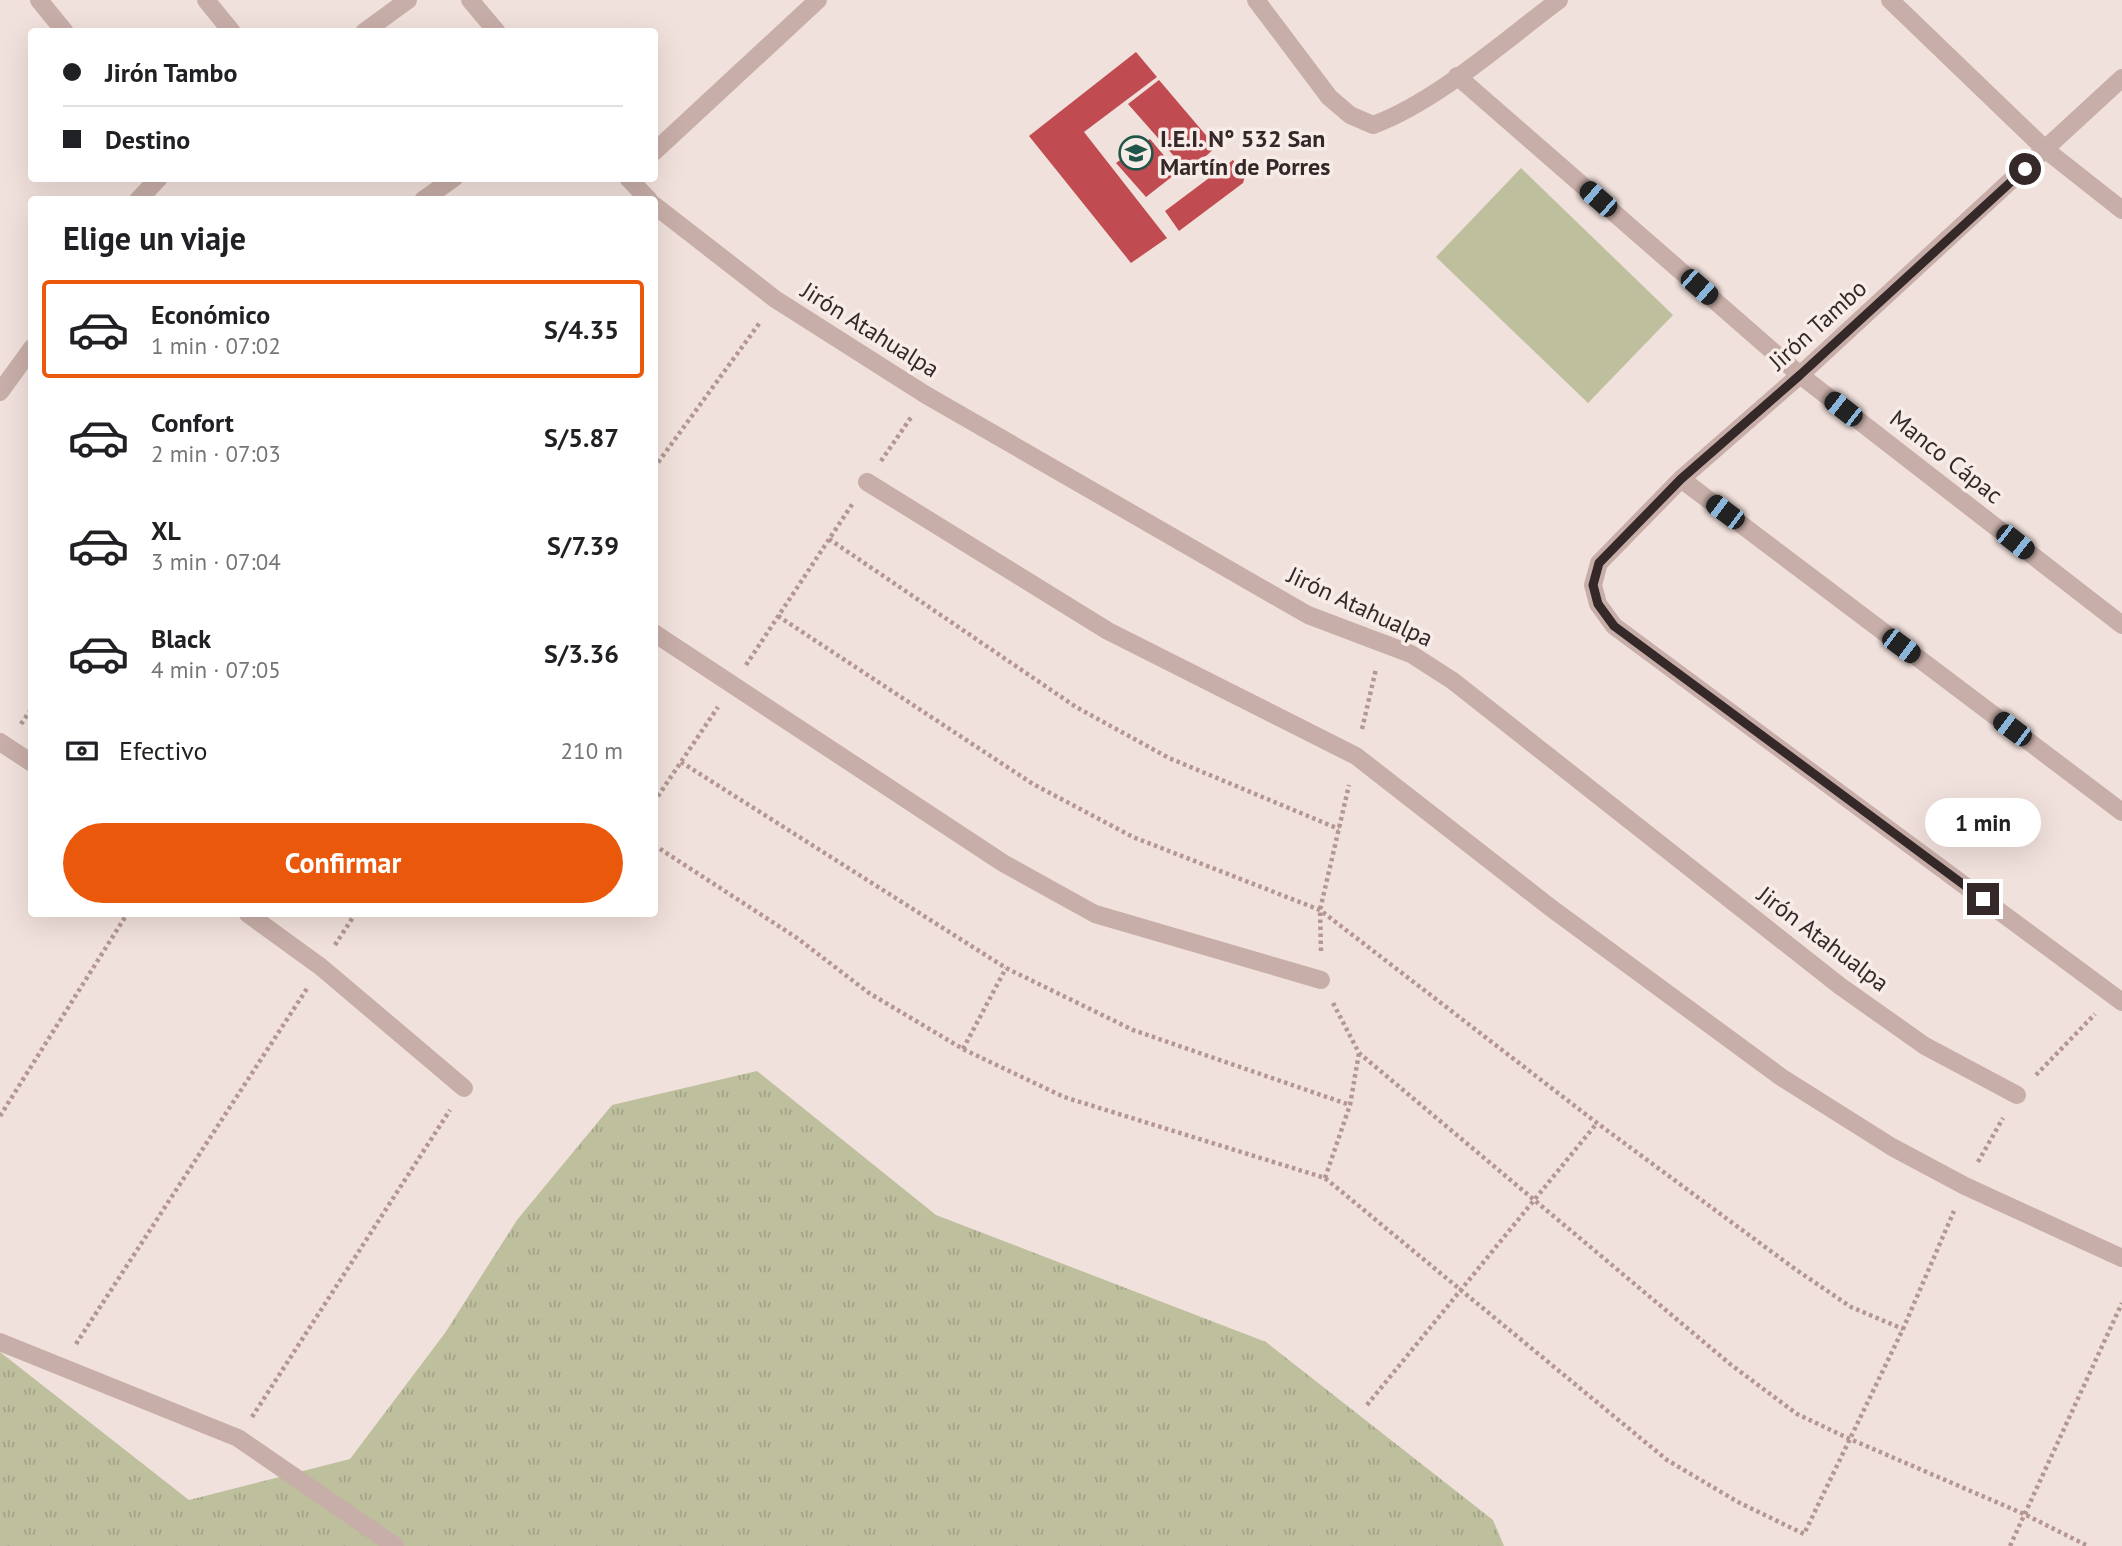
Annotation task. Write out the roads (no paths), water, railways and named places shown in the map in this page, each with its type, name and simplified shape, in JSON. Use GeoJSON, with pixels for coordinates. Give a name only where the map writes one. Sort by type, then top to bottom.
{"type":"FeatureCollection","features":[{"type":"Feature","properties":{"kind":"street"},"geometry":{"type":"LineString","coordinates":[[38,0],[62,28]]}},
{"type":"Feature","properties":{"kind":"street"},"geometry":{"type":"LineString","coordinates":[[206,0],[229,28]]}},
{"type":"Feature","properties":{"kind":"street"},"geometry":{"type":"LineString","coordinates":[[370,28],[408,0]]}},
{"type":"Feature","properties":{"kind":"street"},"geometry":{"type":"LineString","coordinates":[[470,0],[494,28]]}},
{"type":"Feature","properties":{"kind":"street"},"geometry":{"type":"LineString","coordinates":[[658,148],[818,0]]}},
{"type":"Feature","properties":{"kind":"street"},"geometry":{"type":"LineString","coordinates":[[1256,0],[1329,97],[1350,116],[1373,125],[1399,115],[1457,76],[1559,0]]}},
{"type":"Feature","properties":{"kind":"street"},"geometry":{"type":"LineString","coordinates":[[1891,0],[2046,150],[2122,210]]}},
{"type":"Feature","properties":{"kind":"street","name":"Manco Cápac"},"geometry":{"type":"LineString","coordinates":[[1457,76],[1800,375],[2122,625]]}},
{"type":"Feature","properties":{"kind":"street","name":"Jirón Tambo"},"geometry":{"type":"LineString","coordinates":[[2118,998],[1614,626],[1598,604],[1593,585],[1599,563],[1681,479],[1800,375],[2122,78]]}},
{"type":"Feature","properties":{"kind":"street"},"geometry":{"type":"LineString","coordinates":[[143,196],[155,182]]}},
{"type":"Feature","properties":{"kind":"street"},"geometry":{"type":"LineString","coordinates":[[429,196],[448,182]]}},
{"type":"Feature","properties":{"kind":"street","name":"Jirón Atahualpa"},"geometry":{"type":"LineString","coordinates":[[632,182],[645,196]]}},
{"type":"Feature","properties":{"kind":"street","name":"Jirón Atahualpa"},"geometry":{"type":"LineString","coordinates":[[658,209],[775,299],[926,394],[1308,615],[1411,654],[1453,681],[1851,993],[1925,1046],[2017,1095]]}},
{"type":"Feature","properties":{"kind":"street"},"geometry":{"type":"LineString","coordinates":[[0,392],[28,354]]}},
{"type":"Feature","properties":{"kind":"street"},"geometry":{"type":"LineString","coordinates":[[1681,479],[2122,812]]}},
{"type":"Feature","properties":{"kind":"street"},"geometry":{"type":"LineString","coordinates":[[867,482],[1108,631],[1356,756],[1551,908],[1781,1077],[1892,1147],[1965,1185],[2122,1258]]}},
{"type":"Feature","properties":{"kind":"street"},"geometry":{"type":"LineString","coordinates":[[658,637],[1003,863],[1095,914],[1321,980]]}},
{"type":"Feature","properties":{"kind":"street"},"geometry":{"type":"LineString","coordinates":[[0,742],[28,760]]}},
{"type":"Feature","properties":{"kind":"street"},"geometry":{"type":"LineString","coordinates":[[252,917],[321,967],[464,1088]]}},
{"type":"Feature","properties":{"kind":"street"},"geometry":{"type":"LineString","coordinates":[[0,1342],[238,1438],[395,1546]]}},
{"type":"Feature","properties":{"kind":"place","name":"I.E.I. N° 532 San Martín de Porres"},"geometry":{"type":"Point","coordinates":[1136,153]}}]}
